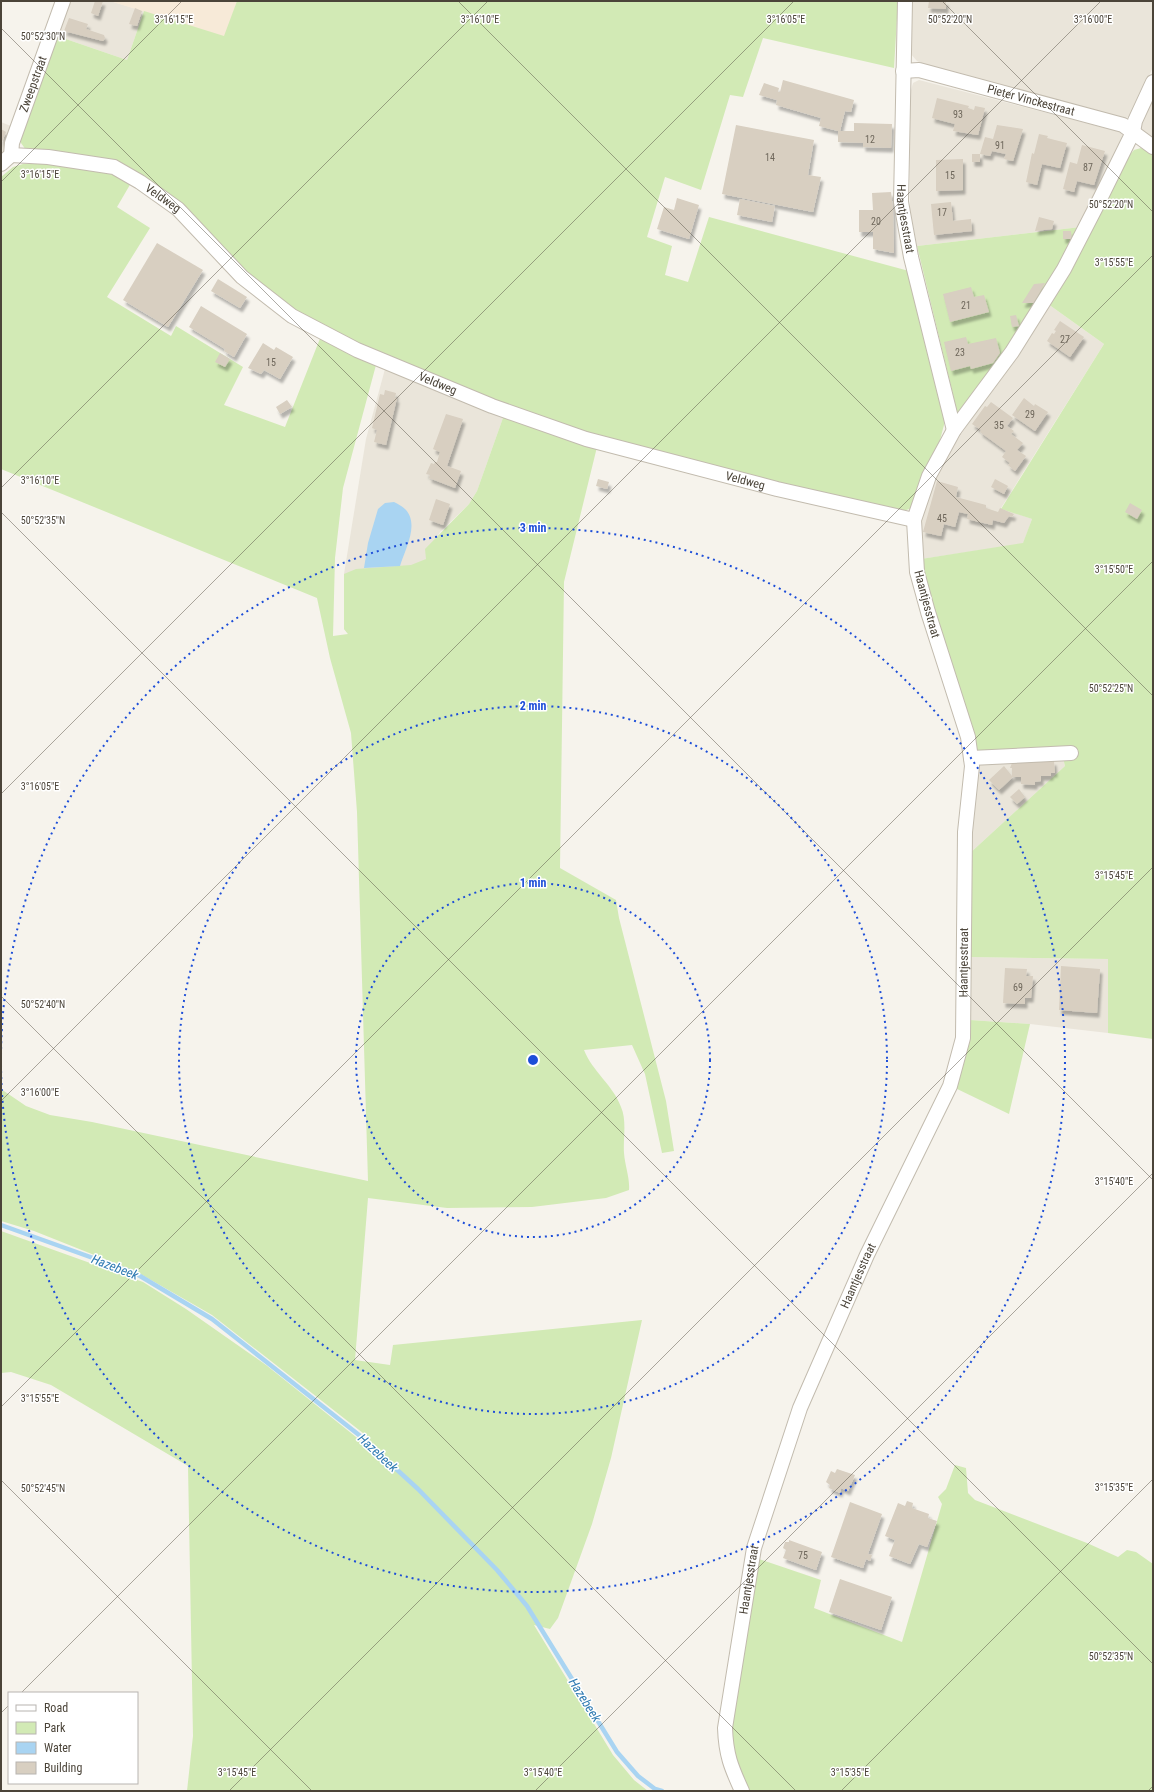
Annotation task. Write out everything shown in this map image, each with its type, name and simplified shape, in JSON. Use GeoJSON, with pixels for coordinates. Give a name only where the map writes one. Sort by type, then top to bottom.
{"type":"FeatureCollection","features":[{"type":"Feature","properties":{"kind":"street","name":"Zweepstraat"},"geometry":{"type":"LineString","coordinates":[[6,160],[63,1]]}},
{"type":"Feature","properties":{"kind":"street","name":"Haantjesstraat"},"geometry":{"type":"LineString","coordinates":[[905,1],[901,202],[911,256],[954,430]]}},
{"type":"Feature","properties":{"kind":"street","name":"Pieter Vinckestraat"},"geometry":{"type":"LineString","coordinates":[[903,71],[919,70],[1122,125],[1153,147]]}},
{"type":"Feature","properties":{"kind":"street","name":"Haantjesstraat"},"geometry":{"type":"LineString","coordinates":[[742,1791],[730,1766],[726,1746],[725,1728],[756,1541],[800,1408],[867,1255],[950,1086],[963,1038],[965,832],[972,766],[968,737],[928,612],[917,572],[914,520],[929,476],[954,430],[1012,352],[1064,269],[1098,205],[1133,132],[1135,121],[1153,82]]}},
{"type":"Feature","properties":{"kind":"street","name":"Veldweg"},"geometry":{"type":"LineString","coordinates":[[6,160],[48,157],[114,167],[140,182],[178,209],[242,277],[292,316],[357,350],[492,406],[586,439],[776,489],[914,520]]}},
{"type":"Feature","properties":{"kind":"street"},"geometry":{"type":"LineString","coordinates":[[971,758],[1071,753]]}},
{"type":"Feature","properties":{"kind":"shaded area"},"geometry":{"type":"Polygon","coordinates":[[[70,1],[110,1],[144,11],[127,60],[57,36],[70,1]]]}},
{"type":"Feature","properties":{"kind":"shaded area"},"geometry":{"type":"Polygon","coordinates":[[[110,1],[237,1],[225,37],[110,1]]]}},
{"type":"Feature","properties":{"kind":"shaded area"},"geometry":{"type":"Polygon","coordinates":[[[912,1],[1153,1],[1153,67],[1131,116],[1123,119],[928,66],[917,61],[910,53],[912,1]]]}},
{"type":"Feature","properties":{"kind":"shaded area"},"geometry":{"type":"Polygon","coordinates":[[[919,80],[1121,132],[1124,139],[1081,227],[917,246],[910,210],[910,94],[913,83],[919,80]]]}},
{"type":"Feature","properties":{"kind":"shaded area"},"geometry":{"type":"Polygon","coordinates":[[[1153,92],[1153,141],[1142,132],[1139,123],[1153,92]]]}},
{"type":"Feature","properties":{"kind":"shaded area"},"geometry":{"type":"Polygon","coordinates":[[[1,122],[13,127],[1,157],[1,122]]]}},
{"type":"Feature","properties":{"kind":"shaded area"},"geometry":{"type":"Polygon","coordinates":[[[1048,304],[1104,344],[1001,508],[1032,519],[1023,544],[921,559],[919,529],[927,497],[946,457],[1048,304]]]}},
{"type":"Feature","properties":{"kind":"shaded area"},"geometry":{"type":"Polygon","coordinates":[[[385,369],[504,415],[477,491],[469,504],[440,532],[426,559],[353,640],[344,629],[344,574],[366,439],[385,369]]]}},
{"type":"Feature","properties":{"kind":"shaded area"},"geometry":{"type":"Polygon","coordinates":[[[1061,750],[1065,766],[969,854],[976,753],[1061,750]]]}},
{"type":"Feature","properties":{"kind":"shaded area"},"geometry":{"type":"Polygon","coordinates":[[[969,957],[1108,959],[1108,1033],[1030,1024],[970,1020],[969,957]]]}},
{"type":"Feature","properties":{"kind":"green space"},"geometry":{"type":"Polygon","coordinates":[[[237,1],[898,1],[894,68],[763,38],[743,97],[730,95],[701,190],[665,177],[647,237],[672,246],[665,275],[688,282],[709,217],[909,271],[944,402],[944,425],[940,440],[920,484],[912,508],[898,513],[639,449],[532,415],[379,355],[276,300],[151,183],[26,150],[21,143],[20,136],[57,36],[127,60],[144,11],[224,36],[237,1]]]}},
{"type":"Feature","properties":{"kind":"green space"},"geometry":{"type":"Polygon","coordinates":[[[1141,148],[1153,154],[1153,1039],[1108,1033],[1108,959],[969,957],[969,854],[1065,766],[1061,750],[976,753],[922,574],[921,559],[1023,543],[1032,519],[1001,509],[1104,344],[1048,304],[1124,162],[1134,150],[1141,148]]]}},
{"type":"Feature","properties":{"kind":"green space"},"geometry":{"type":"Polygon","coordinates":[[[23,164],[50,164],[115,174],[131,183],[117,207],[150,228],[107,297],[171,336],[176,326],[243,367],[224,405],[285,427],[321,336],[376,365],[343,488],[335,558],[333,636],[348,634],[344,629],[344,574],[356,569],[411,565],[426,559],[425,549],[469,504],[477,491],[504,415],[597,447],[564,582],[560,868],[616,900],[619,918],[666,1101],[674,1151],[662,1153],[645,1074],[632,1045],[584,1050],[592,1065],[613,1092],[623,1112],[624,1153],[629,1181],[629,1190],[606,1198],[532,1207],[447,1208],[368,1198],[355,1360],[390,1365],[393,1345],[642,1320],[611,1458],[592,1524],[558,1618],[550,1629],[534,1625],[613,1755],[634,1780],[648,1791],[187,1791],[193,1736],[188,1466],[51,1385],[11,1372],[1,1373],[1,1231],[143,1282],[186,1309],[266,1365],[366,1445],[368,1437],[212,1315],[137,1272],[34,1231],[1,1221],[1,1089],[26,1106],[50,1115],[92,1122],[368,1181],[357,812],[351,733],[330,658],[317,598],[1,469],[1,177],[13,167],[23,164]]]}},
{"type":"Feature","properties":{"kind":"green space"},"geometry":{"type":"Polygon","coordinates":[[[1081,227],[1021,331],[959,414],[957,411],[917,246],[1081,227]]]}},
{"type":"Feature","properties":{"kind":"green space"},"geometry":{"type":"Polygon","coordinates":[[[970,1020],[1030,1024],[1009,1114],[953,1087],[970,1020]]]}},
{"type":"Feature","properties":{"kind":"green space"},"geometry":{"type":"Polygon","coordinates":[[[955,1465],[966,1468],[968,1493],[975,1500],[1087,1543],[1118,1557],[1127,1550],[1136,1552],[1153,1564],[1153,1791],[749,1791],[739,1773],[728,1733],[756,1558],[821,1580],[814,1608],[902,1642],[942,1504],[938,1497],[946,1489],[955,1465]]]}},
{"type":"Feature","properties":{"kind":"water"},"geometry":{"type":"Polygon","coordinates":[[[394,502],[405,509],[411,522],[410,537],[400,566],[364,568],[368,543],[378,509],[385,503],[394,502]]]}},
{"type":"Feature","properties":{"kind":"building"},"geometry":{"type":"Polygon","coordinates":[[[95,1],[103,1],[98,16],[91,13],[95,1]]]}},
{"type":"Feature","properties":{"kind":"building"},"geometry":{"type":"Polygon","coordinates":[[[929,1],[946,1],[946,9],[928,8],[929,1]]]}},
{"type":"Feature","properties":{"kind":"building"},"geometry":{"type":"Polygon","coordinates":[[[135,8],[142,11],[137,26],[129,24],[135,8]]]}},
{"type":"Feature","properties":{"kind":"building"},"geometry":{"type":"Polygon","coordinates":[[[69,18],[88,24],[86,29],[104,35],[105,38],[103,41],[64,31],[69,18]]]}},
{"type":"Feature","properties":{"kind":"building"},"geometry":{"type":"Polygon","coordinates":[[[783,80],[854,100],[851,112],[845,111],[840,131],[854,131],[854,123],[892,124],[891,148],[863,147],[863,143],[838,142],[838,131],[819,126],[821,118],[776,105],[777,100],[759,95],[764,83],[779,88],[778,92],[780,92],[783,80]]]}},
{"type":"Feature","properties":{"kind":"building"},"geometry":{"type":"Polygon","coordinates":[[[937,98],[969,106],[968,108],[974,110],[975,106],[985,108],[978,135],[953,131],[955,124],[932,118],[937,98]]]}},
{"type":"Feature","properties":{"kind":"building"},"geometry":{"type":"Polygon","coordinates":[[[736,125],[814,140],[808,175],[821,177],[813,212],[722,194],[736,125]]]}},
{"type":"Feature","properties":{"kind":"building"},"geometry":{"type":"Polygon","coordinates":[[[997,125],[1023,129],[1013,161],[1004,159],[1006,154],[992,151],[990,156],[980,154],[985,137],[993,139],[997,125]]]}},
{"type":"Feature","properties":{"kind":"building"},"geometry":{"type":"Polygon","coordinates":[[[1,129],[6,132],[1,144],[1,129]]]}},
{"type":"Feature","properties":{"kind":"building"},"geometry":{"type":"Polygon","coordinates":[[[1039,134],[1048,136],[1047,138],[1067,143],[1060,168],[1042,164],[1037,185],[1026,182],[1032,153],[1034,154],[1039,134]]]}},
{"type":"Feature","properties":{"kind":"building"},"geometry":{"type":"Polygon","coordinates":[[[1082,145],[1105,151],[1094,185],[1077,181],[1074,192],[1063,189],[1070,162],[1077,164],[1082,145]]]}},
{"type":"Feature","properties":{"kind":"building"},"geometry":{"type":"Polygon","coordinates":[[[972,154],[980,154],[980,162],[972,162],[972,154]]]}},
{"type":"Feature","properties":{"kind":"building"},"geometry":{"type":"Polygon","coordinates":[[[963,159],[963,190],[936,191],[936,160],[963,159]]]}},
{"type":"Feature","properties":{"kind":"building"},"geometry":{"type":"Polygon","coordinates":[[[891,192],[894,253],[873,249],[873,232],[859,232],[859,210],[873,210],[872,193],[891,192]]]}},
{"type":"Feature","properties":{"kind":"building"},"geometry":{"type":"Polygon","coordinates":[[[677,198],[699,205],[689,239],[657,229],[664,207],[674,210],[677,198]]]}},
{"type":"Feature","properties":{"kind":"building"},"geometry":{"type":"Polygon","coordinates":[[[740,199],[775,206],[772,222],[737,215],[740,199]]]}},
{"type":"Feature","properties":{"kind":"building"},"geometry":{"type":"Polygon","coordinates":[[[951,202],[953,221],[971,219],[972,231],[934,235],[931,204],[951,202]]]}},
{"type":"Feature","properties":{"kind":"building"},"geometry":{"type":"Polygon","coordinates":[[[1039,217],[1054,221],[1052,229],[1035,231],[1039,217]]]}},
{"type":"Feature","properties":{"kind":"building"},"geometry":{"type":"Polygon","coordinates":[[[1063,231],[1071,231],[1072,239],[1063,239],[1063,231]]]}},
{"type":"Feature","properties":{"kind":"building"},"geometry":{"type":"Polygon","coordinates":[[[157,243],[203,270],[168,327],[123,300],[157,243]]]}},
{"type":"Feature","properties":{"kind":"building"},"geometry":{"type":"Polygon","coordinates":[[[218,279],[247,297],[240,308],[211,291],[218,279]]]}},
{"type":"Feature","properties":{"kind":"building"},"geometry":{"type":"Polygon","coordinates":[[[1045,283],[1034,303],[1022,303],[1034,284],[1045,283]]]}},
{"type":"Feature","properties":{"kind":"building"},"geometry":{"type":"Polygon","coordinates":[[[971,287],[974,297],[984,295],[989,312],[950,322],[943,294],[971,287]]]}},
{"type":"Feature","properties":{"kind":"building"},"geometry":{"type":"Polygon","coordinates":[[[201,306],[247,334],[234,357],[224,351],[225,349],[189,327],[201,306]]]}},
{"type":"Feature","properties":{"kind":"building"},"geometry":{"type":"Polygon","coordinates":[[[1016,315],[1019,326],[1012,327],[1010,316],[1016,315]]]}},
{"type":"Feature","properties":{"kind":"building"},"geometry":{"type":"Polygon","coordinates":[[[1060,321],[1084,337],[1070,357],[1047,341],[1052,333],[1054,334],[1056,331],[1054,330],[1060,321]]]}},
{"type":"Feature","properties":{"kind":"building"},"geometry":{"type":"Polygon","coordinates":[[[966,337],[968,344],[996,338],[1000,353],[993,363],[971,369],[970,366],[951,371],[944,342],[966,337]]]}},
{"type":"Feature","properties":{"kind":"building"},"geometry":{"type":"Polygon","coordinates":[[[263,343],[274,350],[276,347],[293,357],[280,379],[264,370],[261,374],[248,368],[263,343]]]}},
{"type":"Feature","properties":{"kind":"building"},"geometry":{"type":"Polygon","coordinates":[[[220,353],[230,359],[225,367],[215,362],[220,353]]]}},
{"type":"Feature","properties":{"kind":"building"},"geometry":{"type":"Polygon","coordinates":[[[385,390],[396,393],[395,398],[397,398],[386,445],[374,442],[377,430],[372,428],[380,394],[384,395],[385,390]]]}},
{"type":"Feature","properties":{"kind":"building"},"geometry":{"type":"Polygon","coordinates":[[[1024,398],[1034,406],[1035,404],[1048,412],[1035,431],[1012,415],[1024,398]]]}},
{"type":"Feature","properties":{"kind":"building"},"geometry":{"type":"Polygon","coordinates":[[[287,400],[292,407],[280,414],[276,407],[287,400]]]}},
{"type":"Feature","properties":{"kind":"building"},"geometry":{"type":"Polygon","coordinates":[[[991,402],[1013,418],[1007,426],[1014,431],[1011,434],[1023,443],[1017,450],[1026,456],[1015,471],[1008,465],[1010,463],[1002,457],[1006,451],[980,432],[981,430],[972,424],[985,406],[987,407],[991,402]]]}},
{"type":"Feature","properties":{"kind":"building"},"geometry":{"type":"Polygon","coordinates":[[[446,414],[463,419],[447,466],[461,471],[455,488],[429,478],[430,475],[426,474],[431,463],[434,464],[437,462],[440,452],[433,449],[446,414]]]}},
{"type":"Feature","properties":{"kind":"building"},"geometry":{"type":"Polygon","coordinates":[[[598,479],[609,482],[607,489],[596,486],[598,479]]]}},
{"type":"Feature","properties":{"kind":"building"},"geometry":{"type":"Polygon","coordinates":[[[995,479],[1008,486],[1004,494],[991,487],[995,479]]]}},
{"type":"Feature","properties":{"kind":"building"},"geometry":{"type":"Polygon","coordinates":[[[937,481],[958,487],[956,497],[986,505],[986,508],[998,512],[1000,508],[1014,514],[1012,517],[1009,516],[1004,523],[993,520],[992,525],[967,519],[968,514],[959,512],[955,527],[944,524],[941,536],[923,532],[937,481]]]}},
{"type":"Feature","properties":{"kind":"building"},"geometry":{"type":"Polygon","coordinates":[[[436,499],[450,504],[443,525],[429,520],[436,499]]]}},
{"type":"Feature","properties":{"kind":"building"},"geometry":{"type":"Polygon","coordinates":[[[1130,503],[1142,510],[1137,519],[1125,512],[1130,503]]]}},
{"type":"Feature","properties":{"kind":"building"},"geometry":{"type":"Polygon","coordinates":[[[1054,761],[1055,773],[1051,773],[1051,776],[1041,776],[1041,781],[1035,782],[1035,785],[1021,784],[1021,777],[1013,777],[999,790],[989,780],[1004,766],[1012,776],[1012,768],[1010,768],[1012,763],[1054,761]]]}},
{"type":"Feature","properties":{"kind":"building"},"geometry":{"type":"Polygon","coordinates":[[[1019,789],[1025,797],[1017,804],[1010,797],[1019,789]]]}},
{"type":"Feature","properties":{"kind":"building"},"geometry":{"type":"Polygon","coordinates":[[[1061,966],[1100,969],[1097,1013],[1059,1010],[1061,966]]]}},
{"type":"Feature","properties":{"kind":"building"},"geometry":{"type":"Polygon","coordinates":[[[1005,968],[1027,969],[1026,976],[1033,976],[1031,998],[1025,998],[1025,1004],[1003,1003],[1005,968]]]}},
{"type":"Feature","properties":{"kind":"building"},"geometry":{"type":"Polygon","coordinates":[[[837,1469],[855,1475],[848,1491],[841,1488],[840,1493],[829,1488],[830,1485],[826,1482],[831,1471],[835,1473],[837,1469]]]}},
{"type":"Feature","properties":{"kind":"building"},"geometry":{"type":"Polygon","coordinates":[[[907,1501],[913,1503],[912,1508],[929,1514],[928,1518],[937,1521],[927,1547],[919,1544],[910,1564],[889,1556],[895,1540],[885,1536],[898,1503],[905,1506],[907,1501]]]}},
{"type":"Feature","properties":{"kind":"building"},"geometry":{"type":"Polygon","coordinates":[[[850,1502],[882,1514],[868,1554],[872,1555],[870,1561],[866,1559],[863,1568],[831,1557],[850,1502]]]}},
{"type":"Feature","properties":{"kind":"building"},"geometry":{"type":"Polygon","coordinates":[[[789,1540],[822,1552],[816,1570],[783,1558],[786,1550],[783,1548],[785,1542],[789,1542],[789,1540]]]}},
{"type":"Feature","properties":{"kind":"building"},"geometry":{"type":"Polygon","coordinates":[[[840,1579],[892,1597],[881,1630],[829,1612],[840,1579]]]}},
{"type":"Feature","properties":{"kind":"waterway","name":"Hazebeek"},"geometry":{"type":"LineString","coordinates":[[1,1225],[135,1273],[212,1319],[359,1435],[418,1489],[497,1570],[527,1606],[617,1752],[638,1776],[655,1789],[662,1791]]}}]}
